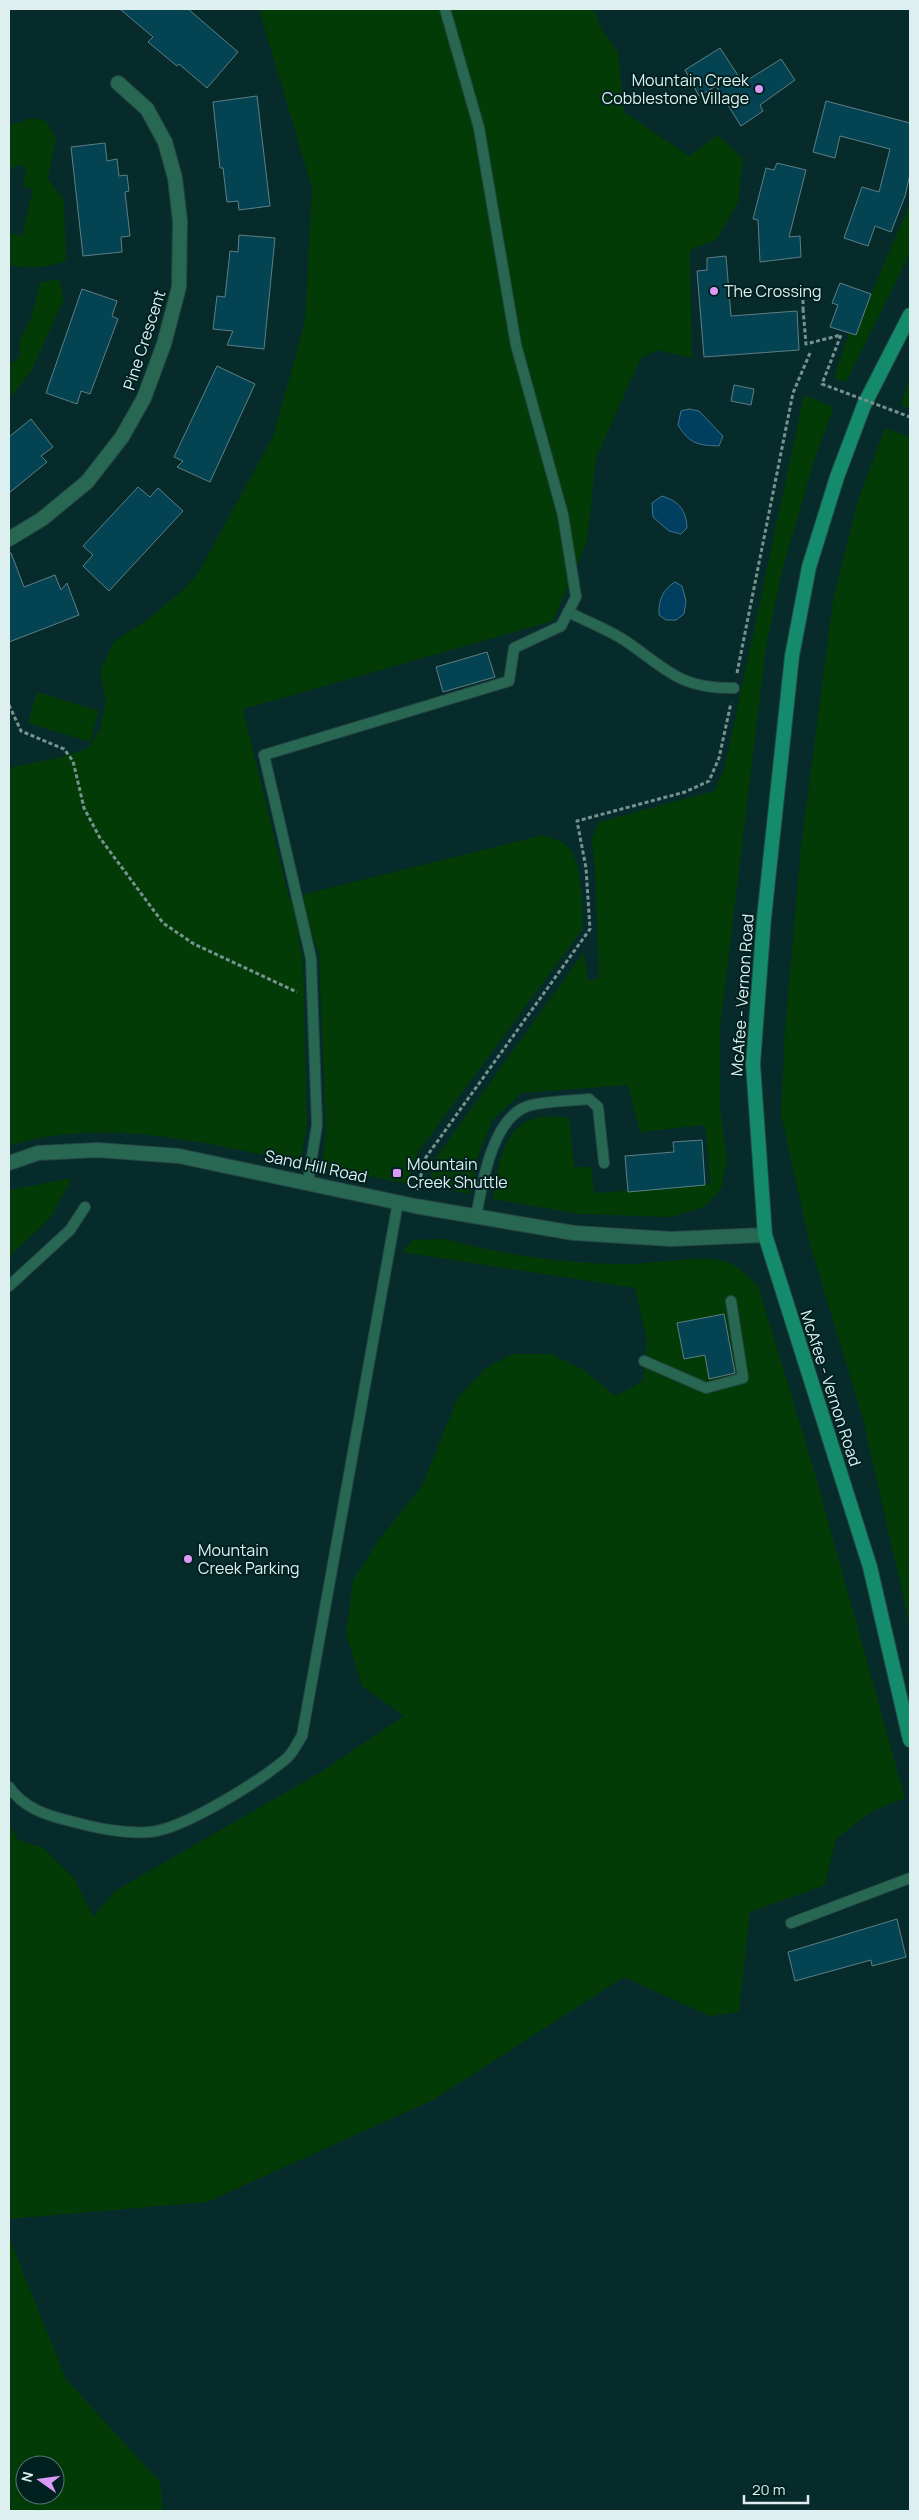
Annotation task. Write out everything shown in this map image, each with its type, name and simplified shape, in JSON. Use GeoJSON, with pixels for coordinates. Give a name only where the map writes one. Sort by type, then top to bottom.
{"type":"FeatureCollection","features":[{"type":"Feature","properties":{"kind":"main road","name":"McAfee - Vernon Road"},"geometry":{"type":"LineString","coordinates":[[910,316],[864,405],[837,477],[809,567],[792,656],[764,918],[753,1064],[764,1235],[870,1566],[910,1740]]}},
{"type":"Feature","properties":{"kind":"street","name":"Pine Crescent"},"geometry":{"type":"LineString","coordinates":[[9,539],[42,519],[87,482],[122,437],[146,393],[164,344],[179,287],[180,221],[175,178],[165,142],[147,109],[118,83]]}},
{"type":"Feature","properties":{"kind":"street","name":"Sand Hill Road"},"geometry":{"type":"LineString","coordinates":[[9,1163],[38,1153],[98,1150],[179,1156],[416,1206],[574,1233],[671,1239],[764,1235]]}},
{"type":"Feature","properties":{"kind":"lane"},"geometry":{"type":"LineString","coordinates":[[308,1182],[318,1125],[311,958],[264,755],[509,681],[514,648],[561,626],[576,597],[564,515],[516,345],[479,128],[445,9]]}},
{"type":"Feature","properties":{"kind":"lane"},"geometry":{"type":"LineString","coordinates":[[568,612],[622,639],[674,676],[708,688],[734,688]]}},
{"type":"Feature","properties":{"kind":"lane"},"geometry":{"type":"LineString","coordinates":[[476,1217],[484,1178],[494,1146],[511,1115],[528,1106],[589,1099],[598,1106],[604,1163]]}},
{"type":"Feature","properties":{"kind":"lane"},"geometry":{"type":"LineString","coordinates":[[9,1786],[16,1797],[40,1813],[101,1829],[150,1832],[179,1824],[249,1786],[288,1757],[302,1736],[398,1202]]}},
{"type":"Feature","properties":{"kind":"lane"},"geometry":{"type":"LineString","coordinates":[[9,1286],[70,1230],[85,1207]]}},
{"type":"Feature","properties":{"kind":"lane"},"geometry":{"type":"LineString","coordinates":[[644,1361],[706,1388],[743,1378],[731,1301]]}},
{"type":"Feature","properties":{"kind":"lane"},"geometry":{"type":"LineString","coordinates":[[791,1923],[910,1878]]}},
{"type":"Feature","properties":{"kind":"path"},"geometry":{"type":"LineString","coordinates":[[803,300],[806,344],[841,336],[822,384],[910,418]]}},
{"type":"Feature","properties":{"kind":"path"},"geometry":{"type":"LineString","coordinates":[[416,1206],[424,1160],[590,929],[586,868],[577,821],[685,792],[709,781],[719,758],[793,393],[810,353]]}},
{"type":"Feature","properties":{"kind":"path"},"geometry":{"type":"LineString","coordinates":[[9,705],[21,731],[64,749],[73,761],[84,808],[100,838],[162,923],[194,944],[279,985],[312,997]]}},
{"type":"Feature","properties":{"kind":"green space"},"geometry":{"type":"Polygon","coordinates":[[[259,9],[594,9],[600,27],[618,52],[624,112],[689,156],[718,135],[743,159],[738,203],[716,240],[690,250],[692,358],[657,350],[641,358],[596,458],[587,542],[553,621],[243,709],[289,898],[543,835],[565,844],[575,860],[581,884],[582,930],[418,1152],[408,1184],[322,1167],[326,1128],[319,954],[312,934],[298,938],[303,959],[307,1127],[300,1163],[191,1141],[118,1133],[82,1133],[45,1137],[9,1146],[9,768],[62,757],[88,748],[100,729],[106,702],[100,671],[114,642],[147,620],[182,591],[198,573],[273,437],[305,322],[312,188],[259,9]]]}},
{"type":"Feature","properties":{"kind":"green space"},"geometry":{"type":"Polygon","coordinates":[[[31,118],[46,121],[56,138],[48,179],[64,200],[66,261],[44,266],[24,267],[9,265],[10,233],[22,236],[33,189],[22,186],[26,172],[22,166],[17,165],[11,169],[9,180],[9,126],[31,118]]]}},
{"type":"Feature","properties":{"kind":"green space"},"geometry":{"type":"Polygon","coordinates":[[[910,203],[910,253],[846,382],[834,378],[849,333],[856,335],[871,294],[910,203]]]}},
{"type":"Feature","properties":{"kind":"green space"},"geometry":{"type":"Polygon","coordinates":[[[59,279],[64,300],[31,371],[9,399],[9,361],[14,363],[20,355],[19,341],[31,318],[40,283],[59,279]]]}},
{"type":"Feature","properties":{"kind":"green space"},"geometry":{"type":"Polygon","coordinates":[[[910,378],[910,408],[901,405],[910,378]]]}},
{"type":"Feature","properties":{"kind":"green space"},"geometry":{"type":"Polygon","coordinates":[[[804,395],[834,407],[814,461],[782,571],[766,647],[720,1028],[720,1107],[727,1160],[721,1189],[704,1207],[671,1217],[579,1214],[493,1199],[500,1161],[510,1137],[528,1121],[541,1117],[569,1117],[574,1167],[591,1167],[594,1193],[711,1184],[705,1125],[640,1132],[628,1085],[521,1093],[492,1121],[479,1153],[469,1194],[430,1186],[432,1163],[584,952],[588,981],[599,978],[595,867],[591,840],[599,822],[714,791],[724,771],[804,395]]]}},
{"type":"Feature","properties":{"kind":"green space"},"geometry":{"type":"Polygon","coordinates":[[[885,428],[910,437],[910,1627],[863,1419],[810,1244],[781,1115],[785,1028],[801,847],[833,601],[857,504],[885,428]]]}},
{"type":"Feature","properties":{"kind":"green space"},"geometry":{"type":"Polygon","coordinates":[[[37,692],[99,711],[90,742],[28,723],[37,692]]]}},
{"type":"Feature","properties":{"kind":"green space"},"geometry":{"type":"Polygon","coordinates":[[[72,1178],[50,1218],[9,1257],[9,1190],[72,1178]]]}},
{"type":"Feature","properties":{"kind":"green space"},"geometry":{"type":"Polygon","coordinates":[[[445,1239],[511,1254],[577,1262],[622,1264],[691,1259],[721,1260],[744,1272],[758,1286],[811,1460],[905,1798],[871,1812],[836,1839],[825,1885],[750,1912],[739,2012],[710,2016],[624,1977],[433,2100],[207,2202],[9,2219],[9,1823],[18,1840],[43,1848],[75,1879],[93,1917],[115,1891],[321,1772],[404,1716],[362,1686],[346,1633],[353,1580],[380,1538],[422,1486],[458,1397],[486,1368],[513,1354],[551,1354],[582,1369],[616,1396],[643,1381],[647,1341],[635,1288],[402,1252],[413,1240],[445,1239]]]}},
{"type":"Feature","properties":{"kind":"green space"},"geometry":{"type":"Polygon","coordinates":[[[9,2237],[66,2379],[160,2482],[163,2511],[9,2511],[9,2237]]]}},
{"type":"Feature","properties":{"kind":"water"},"geometry":{"type":"Polygon","coordinates":[[[689,409],[699,411],[723,436],[719,446],[700,444],[686,436],[678,425],[681,411],[689,409]]]}},
{"type":"Feature","properties":{"kind":"water"},"geometry":{"type":"Polygon","coordinates":[[[662,496],[678,504],[685,516],[687,528],[681,534],[669,531],[653,517],[652,503],[662,496]]]}},
{"type":"Feature","properties":{"kind":"water"},"geometry":{"type":"Polygon","coordinates":[[[675,582],[682,586],[686,601],[684,614],[676,620],[666,620],[659,615],[660,600],[667,588],[675,582]]]}},
{"type":"Feature","properties":{"kind":"building"},"geometry":{"type":"Polygon","coordinates":[[[120,9],[188,9],[238,52],[207,88],[179,64],[177,66],[148,42],[153,37],[120,9]]]}},
{"type":"Feature","properties":{"kind":"building"},"geometry":{"type":"Polygon","coordinates":[[[720,48],[743,83],[781,59],[795,80],[760,105],[763,111],[741,126],[716,86],[699,96],[685,70],[720,48]]]}},
{"type":"Feature","properties":{"kind":"building"},"geometry":{"type":"Polygon","coordinates":[[[257,96],[270,206],[239,210],[238,201],[227,202],[223,168],[220,168],[213,102],[257,96]]]}},
{"type":"Feature","properties":{"kind":"building"},"geometry":{"type":"Polygon","coordinates":[[[826,101],[910,123],[910,174],[905,196],[891,232],[875,226],[868,246],[844,238],[862,187],[879,192],[890,149],[840,136],[835,158],[813,152],[826,101]]]}},
{"type":"Feature","properties":{"kind":"building"},"geometry":{"type":"Polygon","coordinates":[[[105,143],[107,161],[117,159],[119,176],[127,175],[129,191],[125,192],[130,236],[121,237],[122,252],[83,256],[71,147],[105,143]]]}},
{"type":"Feature","properties":{"kind":"building"},"geometry":{"type":"Polygon","coordinates":[[[777,163],[806,170],[789,237],[800,236],[801,257],[760,262],[758,220],[753,219],[766,168],[774,170],[777,163]]]}},
{"type":"Feature","properties":{"kind":"building"},"geometry":{"type":"Polygon","coordinates":[[[239,235],[275,238],[264,349],[227,345],[233,331],[213,329],[217,296],[225,297],[230,251],[238,252],[239,235]]]}},
{"type":"Feature","properties":{"kind":"building","name":"The Crossing"},"geometry":{"type":"Polygon","coordinates":[[[726,256],[731,316],[797,311],[799,350],[704,357],[697,271],[707,270],[707,258],[726,256]]]}},
{"type":"Feature","properties":{"kind":"building"},"geometry":{"type":"Polygon","coordinates":[[[840,283],[871,294],[856,335],[830,327],[838,305],[832,303],[840,283]]]}},
{"type":"Feature","properties":{"kind":"building"},"geometry":{"type":"Polygon","coordinates":[[[82,289],[117,301],[112,316],[118,319],[90,394],[81,391],[77,404],[46,393],[82,289]]]}},
{"type":"Feature","properties":{"kind":"building"},"geometry":{"type":"Polygon","coordinates":[[[217,366],[255,384],[210,482],[177,467],[183,461],[174,457],[217,366]]]}},
{"type":"Feature","properties":{"kind":"building"},"geometry":{"type":"Polygon","coordinates":[[[734,385],[754,389],[751,405],[731,401],[734,385]]]}},
{"type":"Feature","properties":{"kind":"building"},"geometry":{"type":"Polygon","coordinates":[[[31,419],[53,447],[41,456],[47,462],[9,493],[9,437],[31,419]]]}},
{"type":"Feature","properties":{"kind":"building"},"geometry":{"type":"Polygon","coordinates":[[[138,487],[150,497],[158,488],[183,511],[109,591],[83,566],[93,555],[83,546],[138,487]]]}},
{"type":"Feature","properties":{"kind":"building"},"geometry":{"type":"Polygon","coordinates":[[[9,553],[11,553],[24,587],[55,575],[61,590],[67,583],[79,615],[9,642],[9,553]]]}},
{"type":"Feature","properties":{"kind":"building"},"geometry":{"type":"Polygon","coordinates":[[[487,652],[495,677],[443,692],[436,667],[487,652]]]}},
{"type":"Feature","properties":{"kind":"building"},"geometry":{"type":"Polygon","coordinates":[[[702,1140],[705,1185],[628,1192],[625,1156],[674,1152],[673,1142],[702,1140]]]}},
{"type":"Feature","properties":{"kind":"building"},"geometry":{"type":"Polygon","coordinates":[[[724,1314],[735,1373],[709,1379],[705,1355],[684,1359],[677,1323],[724,1314]]]}},
{"type":"Feature","properties":{"kind":"building"},"geometry":{"type":"Polygon","coordinates":[[[897,1919],[906,1957],[872,1966],[871,1960],[795,1981],[788,1952],[897,1919]]]}},
{"type":"Feature","properties":{"kind":"place","name":"Mountain Creek Cobblestone Village"},"geometry":{"type":"Point","coordinates":[759,89]}},
{"type":"Feature","properties":{"kind":"place","name":"The Crossing"},"geometry":{"type":"Point","coordinates":[714,291]}},
{"type":"Feature","properties":{"kind":"place","name":"Mountain Creek Shuttle"},"geometry":{"type":"Point","coordinates":[397,1173]}},
{"type":"Feature","properties":{"kind":"place","name":"Mountain Creek Parking"},"geometry":{"type":"Point","coordinates":[188,1559]}}]}
